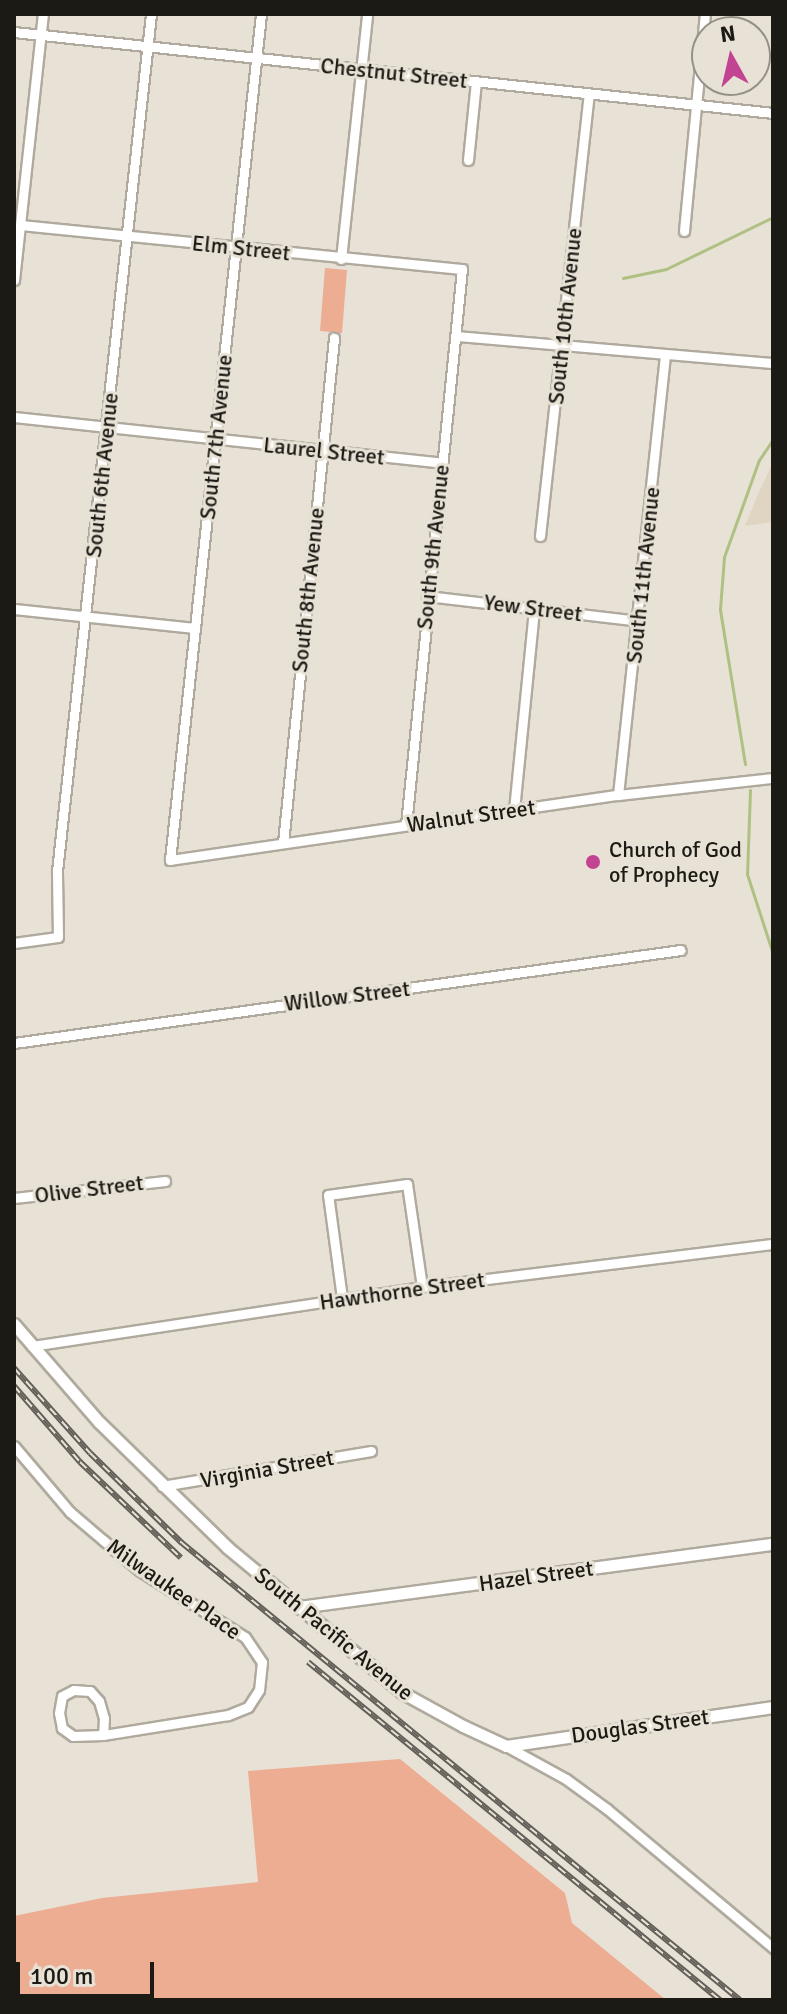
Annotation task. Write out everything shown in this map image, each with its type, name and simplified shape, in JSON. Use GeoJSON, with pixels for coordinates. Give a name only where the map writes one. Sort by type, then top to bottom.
{"type":"FeatureCollection","features":[{"type":"Feature","properties":{"kind":"street"},"geometry":{"type":"LineString","coordinates":[[14,280],[43,14]]}},
{"type":"Feature","properties":{"kind":"street","name":"South 6th Avenue"},"geometry":{"type":"LineString","coordinates":[[14,943],[58,937],[57,871],[129,237],[151,14]]}},
{"type":"Feature","properties":{"kind":"street","name":"South 7th Avenue"},"geometry":{"type":"LineString","coordinates":[[170,860],[261,14]]}},
{"type":"Feature","properties":{"kind":"street"},"geometry":{"type":"LineString","coordinates":[[341,259],[367,14]]}},
{"type":"Feature","properties":{"kind":"street"},"geometry":{"type":"LineString","coordinates":[[684,231],[705,14]]}},
{"type":"Feature","properties":{"kind":"street","name":"Chestnut Street"},"geometry":{"type":"LineString","coordinates":[[14,32],[773,113]]}},
{"type":"Feature","properties":{"kind":"street"},"geometry":{"type":"LineString","coordinates":[[468,160],[476,81]]}},
{"type":"Feature","properties":{"kind":"street","name":"South 10th Avenue"},"geometry":{"type":"LineString","coordinates":[[540,536],[589,95]]}},
{"type":"Feature","properties":{"kind":"street","name":"Elm Street"},"geometry":{"type":"LineString","coordinates":[[20,225],[462,269]]}},
{"type":"Feature","properties":{"kind":"street","name":"South 9th Avenue"},"geometry":{"type":"LineString","coordinates":[[406,825],[462,269]]}},
{"type":"Feature","properties":{"kind":"street"},"geometry":{"type":"LineString","coordinates":[[457,336],[773,363]]}},
{"type":"Feature","properties":{"kind":"street","name":"South 8th Avenue"},"geometry":{"type":"LineString","coordinates":[[283,843],[334,338]]}},
{"type":"Feature","properties":{"kind":"street","name":"South 11th Avenue"},"geometry":{"type":"LineString","coordinates":[[618,795],[665,356]]}},
{"type":"Feature","properties":{"kind":"street","name":"Laurel Street"},"geometry":{"type":"LineString","coordinates":[[14,417],[443,463]]}},
{"type":"Feature","properties":{"kind":"street","name":"Yew Street"},"geometry":{"type":"LineString","coordinates":[[427,596],[639,621]]}},
{"type":"Feature","properties":{"kind":"street"},"geometry":{"type":"LineString","coordinates":[[14,609],[195,628]]}},
{"type":"Feature","properties":{"kind":"street"},"geometry":{"type":"LineString","coordinates":[[514,810],[534,609]]}},
{"type":"Feature","properties":{"kind":"street","name":"Walnut Street"},"geometry":{"type":"LineString","coordinates":[[170,860],[618,795],[773,778]]}},
{"type":"Feature","properties":{"kind":"street","name":"Willow Street"},"geometry":{"type":"LineString","coordinates":[[14,1043],[681,950]]}},
{"type":"Feature","properties":{"kind":"street","name":"Olive Street"},"geometry":{"type":"LineString","coordinates":[[14,1198],[165,1181]]}},
{"type":"Feature","properties":{"kind":"street"},"geometry":{"type":"LineString","coordinates":[[342,1298],[328,1195],[368,1189],[407,1184],[422,1287]]}},
{"type":"Feature","properties":{"kind":"street","name":"Hawthorne Street"},"geometry":{"type":"LineString","coordinates":[[32,1346],[342,1298],[773,1244]]}},
{"type":"Feature","properties":{"kind":"street","name":"South Pacific Avenue"},"geometry":{"type":"LineString","coordinates":[[14,1324],[99,1422],[162,1486],[228,1548],[403,1693],[566,1779],[607,1809],[773,1948]]}},
{"type":"Feature","properties":{"kind":"street","name":"Milwaukee Place"},"geometry":{"type":"LineString","coordinates":[[14,1446],[70,1512],[140,1571],[245,1637],[262,1662],[259,1690],[248,1707],[228,1715],[103,1735]]}},
{"type":"Feature","properties":{"kind":"street","name":"Virginia Street"},"geometry":{"type":"LineString","coordinates":[[162,1486],[371,1451]]}},
{"type":"Feature","properties":{"kind":"street","name":"Hazel Street"},"geometry":{"type":"LineString","coordinates":[[299,1607],[773,1544]]}},
{"type":"Feature","properties":{"kind":"street"},"geometry":{"type":"LineString","coordinates":[[74,1690],[90,1691],[102,1710],[103,1735],[73,1736],[62,1728],[59,1713],[62,1696],[74,1690]]}},
{"type":"Feature","properties":{"kind":"street","name":"Douglas Street"},"geometry":{"type":"LineString","coordinates":[[506,1746],[773,1707]]}},
{"type":"Feature","properties":{"kind":"shaded area"},"geometry":{"type":"Polygon","coordinates":[[[325,268],[347,270],[342,333],[320,331],[325,268]]]}},
{"type":"Feature","properties":{"kind":"shaded area"},"geometry":{"type":"Polygon","coordinates":[[[773,462],[773,522],[745,526],[758,494],[773,462]]]}},
{"type":"Feature","properties":{"kind":"shaded area"},"geometry":{"type":"Polygon","coordinates":[[[400,1759],[565,1893],[572,1923],[666,2000],[14,2000],[14,1916],[102,1898],[258,1882],[248,1771],[400,1759]]]}},
{"type":"Feature","properties":{"kind":"waterway"},"geometry":{"type":"LineString","coordinates":[[623,278],[666,269],[773,217]]}},
{"type":"Feature","properties":{"kind":"waterway"},"geometry":{"type":"LineString","coordinates":[[745,764],[720,609],[724,557],[759,460],[773,439]]}},
{"type":"Feature","properties":{"kind":"waterway"},"geometry":{"type":"LineString","coordinates":[[750,790],[747,874],[773,954]]}},
{"type":"Feature","properties":{"kind":"railway"},"geometry":{"type":"LineString","coordinates":[[14,1368],[90,1453],[182,1543],[740,2000]]}},
{"type":"Feature","properties":{"kind":"railway"},"geometry":{"type":"LineString","coordinates":[[14,1386],[80,1462],[181,1558]]}},
{"type":"Feature","properties":{"kind":"railway"},"geometry":{"type":"LineString","coordinates":[[308,1662],[720,2000]]}},
{"type":"Feature","properties":{"kind":"place","name":"Church of God of Prophecy"},"geometry":{"type":"Point","coordinates":[593,862]}}]}
